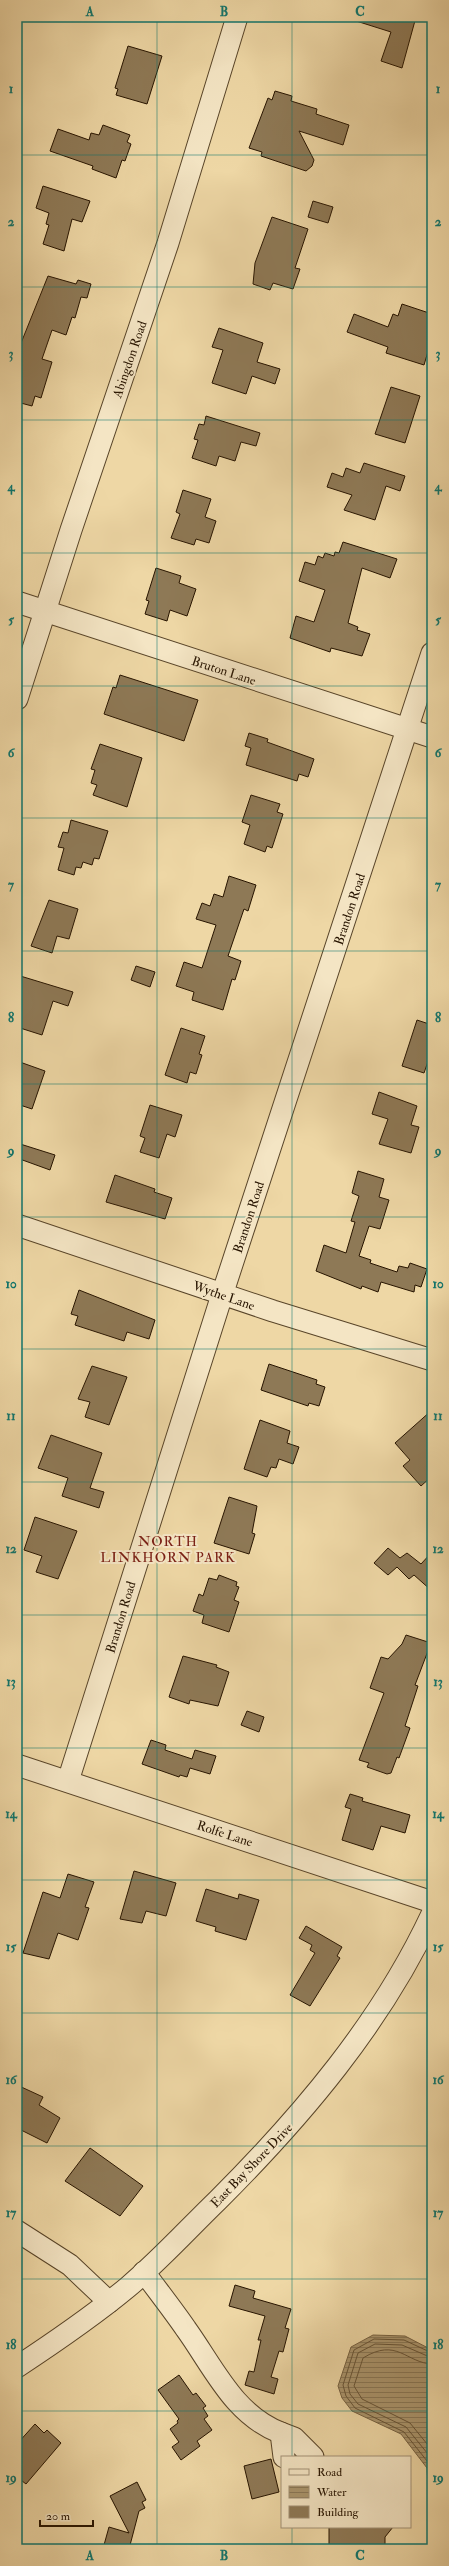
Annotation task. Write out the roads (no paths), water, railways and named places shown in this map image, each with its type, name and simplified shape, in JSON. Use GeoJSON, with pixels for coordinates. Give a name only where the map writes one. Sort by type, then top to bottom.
{"type":"FeatureCollection","features":[{"type":"Feature","properties":{"kind":"street","name":"Abingdon Road"},"geometry":{"type":"LineString","coordinates":[[17,699],[168,243],[237,17]]}},
{"type":"Feature","properties":{"kind":"street","name":"Bruton Lane"},"geometry":{"type":"LineString","coordinates":[[17,602],[432,737]]}},
{"type":"Feature","properties":{"kind":"street","name":"Brandon Road"},"geometry":{"type":"LineString","coordinates":[[68,1781],[222,1295],[432,653]]}},
{"type":"Feature","properties":{"kind":"street","name":"Wythe Lane"},"geometry":{"type":"LineString","coordinates":[[17,1225],[222,1295],[432,1360]]}},
{"type":"Feature","properties":{"kind":"street","name":"Rolfe Lane"},"geometry":{"type":"LineString","coordinates":[[17,1765],[432,1902]]}},
{"type":"Feature","properties":{"kind":"street","name":"East Bay Shore Drive"},"geometry":{"type":"LineString","coordinates":[[17,2367],[109,2302],[144,2272],[248,2170],[310,2100],[372,2019],[421,1938],[432,1914]]}},
{"type":"Feature","properties":{"kind":"street"},"geometry":{"type":"LineString","coordinates":[[17,2231],[70,2265],[109,2302]]}},
{"type":"Feature","properties":{"kind":"street"},"geometry":{"type":"LineString","coordinates":[[144,2272],[186,2329],[231,2397],[249,2415],[281,2433],[294,2438],[312,2456]]}},
{"type":"Feature","properties":{"kind":"street"},"geometry":{"type":"LineString","coordinates":[[281,2433],[284,2456]]}},
{"type":"Feature","properties":{"kind":"water"},"geometry":{"type":"Polygon","coordinates":[[[373,2335],[405,2336],[432,2350],[432,2549],[427,2468],[401,2434],[352,2411],[342,2398],[338,2386],[351,2347],[373,2335]]]}},
{"type":"Feature","properties":{"kind":"district","name":"NORTH LINKHORN PARK"},"geometry":{"type":"Point","coordinates":[168,1550]}}]}
